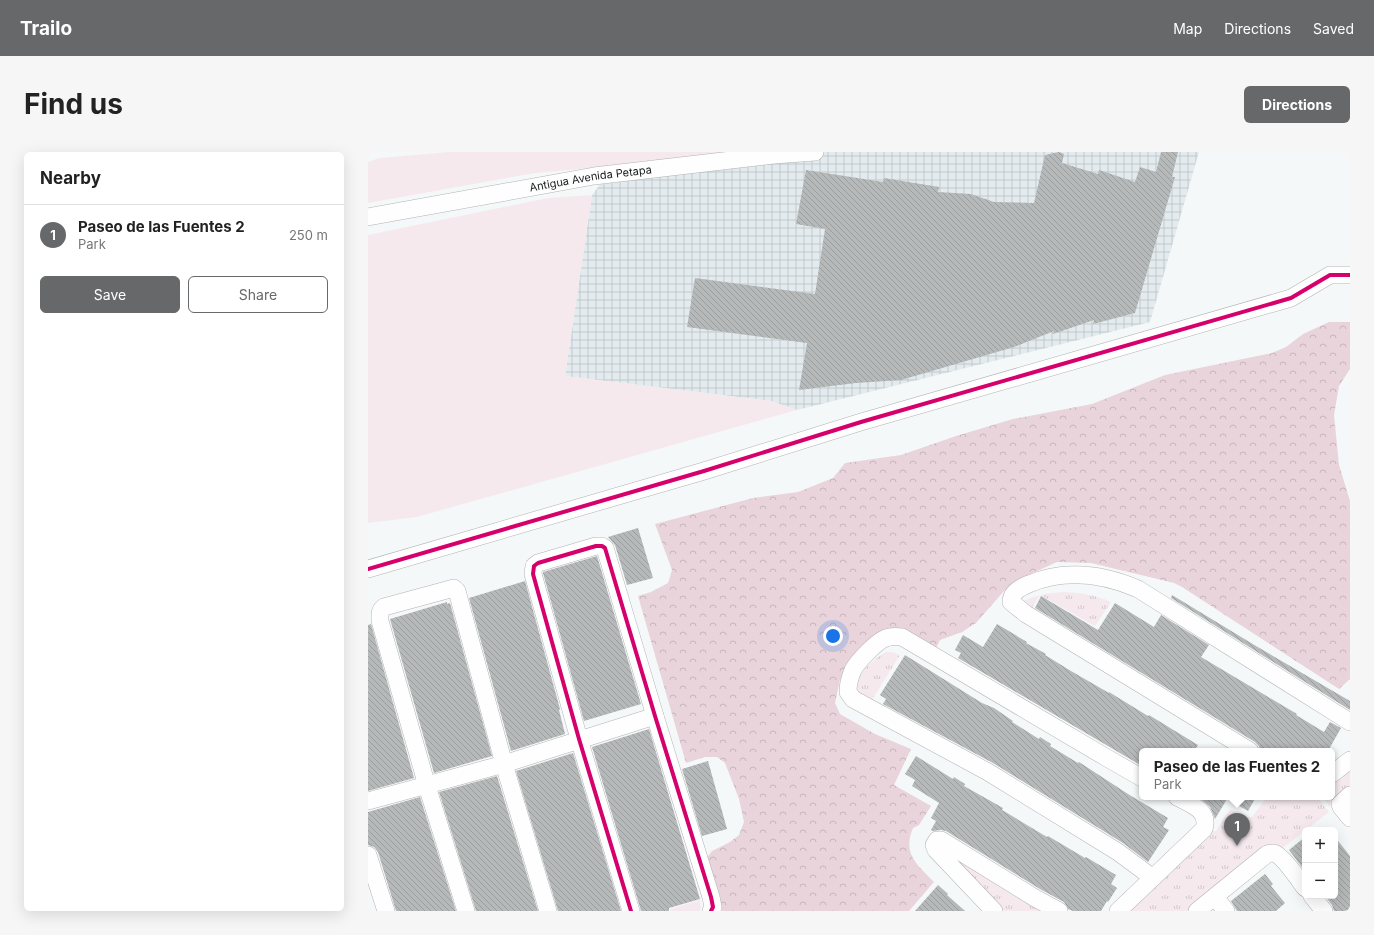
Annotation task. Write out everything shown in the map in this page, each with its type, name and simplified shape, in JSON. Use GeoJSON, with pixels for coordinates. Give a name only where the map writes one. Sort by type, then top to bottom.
{"type":"FeatureCollection","features":[{"type":"Feature","properties":{"kind":"street","name":"Antigua Avenida Petapa"},"geometry":{"type":"LineString","coordinates":[[368,217],[594,176],[774,155],[815,152]]}},
{"type":"Feature","properties":{"kind":"street"},"geometry":{"type":"LineString","coordinates":[[368,569],[682,478],[868,420],[1290,298],[1330,275],[1350,275]]}},
{"type":"Feature","properties":{"kind":"street"},"geometry":{"type":"LineString","coordinates":[[631,911],[579,739],[533,574],[534,566],[538,563],[596,546],[602,546],[605,548],[711,898],[713,907],[711,911]]}},
{"type":"Feature","properties":{"kind":"street"},"geometry":{"type":"LineString","coordinates":[[1245,748],[1026,614],[1010,602],[1011,597],[1023,586],[1056,575],[1090,575],[1122,582],[1138,589],[1350,722]]}},
{"type":"Feature","properties":{"kind":"street"},"geometry":{"type":"LineString","coordinates":[[466,911],[427,786],[380,621],[381,609],[384,607],[454,588],[457,591],[504,764],[548,911]]}},
{"type":"Feature","properties":{"kind":"street"},"geometry":{"type":"LineString","coordinates":[[1139,776],[902,637],[892,636],[878,642],[852,672],[848,692],[853,698],[988,772],[1118,852],[1153,878]]}},
{"type":"Feature","properties":{"kind":"street"},"geometry":{"type":"LineString","coordinates":[[368,801],[504,764],[655,716]]}},
{"type":"Feature","properties":{"kind":"street"},"geometry":{"type":"LineString","coordinates":[[1335,772],[1350,760]]}},
{"type":"Feature","properties":{"kind":"street"},"geometry":{"type":"LineString","coordinates":[[1350,795],[1340,804],[1350,818]]}},
{"type":"Feature","properties":{"kind":"street"},"geometry":{"type":"LineString","coordinates":[[1118,911],[1204,829],[1204,815],[1197,808],[1182,800]]}},
{"type":"Feature","properties":{"kind":"street"},"geometry":{"type":"LineString","coordinates":[[994,911],[936,850],[934,845],[936,841],[941,840],[1035,898],[1059,911]]}},
{"type":"Feature","properties":{"kind":"street"},"geometry":{"type":"LineString","coordinates":[[1197,911],[1267,854],[1275,854],[1282,860],[1302,884]]}},
{"type":"Feature","properties":{"kind":"street"},"geometry":{"type":"LineString","coordinates":[[368,855],[386,911]]}},
{"type":"Feature","properties":{"kind":"street"},"geometry":{"type":"LineString","coordinates":[[1215,897],[1226,911]]}},
{"type":"Feature","properties":{"kind":"street"},"geometry":{"type":"LineString","coordinates":[[1314,899],[1324,911]]}},
{"type":"Feature","properties":{"kind":"shaded area"},"geometry":{"type":"Polygon","coordinates":[[[740,152],[1199,152],[1150,322],[797,410],[771,401],[565,376],[592,195],[614,166],[740,152]]]}},
{"type":"Feature","properties":{"kind":"green space"},"geometry":{"type":"Polygon","coordinates":[[[449,152],[740,152],[535,173],[368,203],[368,162],[379,158],[449,152]]]}},
{"type":"Feature","properties":{"kind":"green space"},"geometry":{"type":"Polygon","coordinates":[[[592,195],[565,376],[771,401],[797,410],[417,517],[368,523],[368,235],[548,198],[592,195]]]}},
{"type":"Feature","properties":{"kind":"green space"},"geometry":{"type":"Polygon","coordinates":[[[1329,322],[1350,322],[1350,369],[1339,386],[1334,415],[1339,465],[1350,501],[1350,679],[1339,689],[1174,583],[1091,563],[1057,562],[1024,577],[1004,591],[976,623],[962,632],[940,640],[934,652],[894,634],[856,658],[840,680],[835,703],[840,714],[875,734],[911,749],[894,785],[931,806],[919,825],[913,828],[909,845],[910,852],[917,864],[934,882],[909,911],[722,911],[706,859],[712,851],[730,842],[739,835],[744,822],[739,799],[725,763],[717,757],[705,757],[686,763],[638,596],[651,592],[668,583],[672,570],[655,524],[753,498],[798,492],[833,478],[845,463],[901,455],[956,436],[1013,419],[1092,404],[1165,375],[1272,353],[1286,347],[1303,334],[1329,322]]]}},
{"type":"Feature","properties":{"kind":"green space"},"geometry":{"type":"Polygon","coordinates":[[[1065,592],[1077,593],[1094,596],[1111,602],[1095,626],[1040,595],[1065,592]]]}},
{"type":"Feature","properties":{"kind":"green space"},"geometry":{"type":"Polygon","coordinates":[[[1040,595],[1024,620],[1019,603],[1040,595]]]}},
{"type":"Feature","properties":{"kind":"green space"},"geometry":{"type":"Polygon","coordinates":[[[886,652],[892,652],[900,655],[867,708],[852,685],[872,662],[886,652]]]}},
{"type":"Feature","properties":{"kind":"green space"},"geometry":{"type":"Polygon","coordinates":[[[1350,770],[1350,790],[1329,806],[1325,800],[1335,800],[1335,782],[1350,770]]]}},
{"type":"Feature","properties":{"kind":"green space"},"geometry":{"type":"Polygon","coordinates":[[[1265,800],[1319,800],[1329,812],[1310,827],[1302,827],[1302,833],[1202,911],[1115,911],[1204,831],[1216,831],[1230,809],[1244,817],[1252,817],[1265,800]]]}},
{"type":"Feature","properties":{"kind":"green space"},"geometry":{"type":"Polygon","coordinates":[[[937,848],[1048,911],[994,911],[937,848]]]}},
{"type":"Feature","properties":{"kind":"green space"},"geometry":{"type":"Polygon","coordinates":[[[700,900],[700,911],[671,911],[670,909],[700,900]]]}},
{"type":"Feature","properties":{"kind":"building"},"geometry":{"type":"Polygon","coordinates":[[[1059,152],[1064,154],[1062,163],[1098,174],[1099,170],[1135,182],[1140,167],[1156,172],[1161,152],[1178,152],[1172,177],[1175,177],[1135,313],[1093,324],[1094,320],[1053,334],[1054,331],[1014,347],[901,380],[856,383],[799,390],[807,343],[687,327],[695,278],[815,294],[825,229],[796,224],[806,170],[883,182],[884,178],[939,187],[938,192],[971,194],[994,202],[1034,203],[1045,155],[1059,152]]]}},
{"type":"Feature","properties":{"kind":"building"},"geometry":{"type":"Polygon","coordinates":[[[638,528],[653,578],[627,585],[615,545],[608,537],[638,528]]]}},
{"type":"Feature","properties":{"kind":"building"},"geometry":{"type":"Polygon","coordinates":[[[597,556],[641,704],[584,721],[543,572],[597,556]]]}},
{"type":"Feature","properties":{"kind":"building"},"geometry":{"type":"Polygon","coordinates":[[[525,581],[560,709],[565,734],[511,751],[469,598],[525,581]]]}},
{"type":"Feature","properties":{"kind":"building"},"geometry":{"type":"Polygon","coordinates":[[[1172,595],[1350,701],[1350,710],[1171,598],[1172,595]]]}},
{"type":"Feature","properties":{"kind":"building"},"geometry":{"type":"Polygon","coordinates":[[[1041,596],[1098,630],[1115,603],[1154,627],[1161,615],[1209,645],[1201,657],[1297,714],[1296,715],[1324,732],[1330,722],[1341,728],[1330,748],[1259,748],[1255,742],[1035,608],[1041,596]]]}},
{"type":"Feature","properties":{"kind":"building"},"geometry":{"type":"Polygon","coordinates":[[[447,602],[447,604],[450,603],[492,756],[434,773],[390,619],[447,602]]]}},
{"type":"Feature","properties":{"kind":"building"},"geometry":{"type":"Polygon","coordinates":[[[371,624],[414,778],[368,791],[368,625],[371,624]]]}},
{"type":"Feature","properties":{"kind":"building"},"geometry":{"type":"Polygon","coordinates":[[[997,624],[1071,671],[1148,716],[1149,715],[1198,745],[1196,748],[1139,748],[1139,764],[958,658],[961,653],[955,650],[963,635],[983,647],[997,624]]]}},
{"type":"Feature","properties":{"kind":"building"},"geometry":{"type":"Polygon","coordinates":[[[905,655],[982,703],[994,708],[1013,721],[1012,722],[1039,739],[1040,737],[1051,744],[1050,746],[1078,763],[1079,762],[1168,818],[1163,827],[1169,830],[1148,862],[1123,843],[993,763],[883,704],[886,699],[880,695],[905,655]]]}},
{"type":"Feature","properties":{"kind":"building"},"geometry":{"type":"Polygon","coordinates":[[[649,729],[700,899],[669,908],[669,911],[641,911],[592,747],[649,729]]]}},
{"type":"Feature","properties":{"kind":"building"},"geometry":{"type":"Polygon","coordinates":[[[573,753],[621,911],[558,911],[516,771],[573,753]]]}},
{"type":"Feature","properties":{"kind":"building"},"geometry":{"type":"Polygon","coordinates":[[[916,756],[953,779],[954,777],[965,784],[964,786],[1003,808],[1002,810],[1047,837],[1048,836],[1116,875],[1111,884],[1117,888],[1101,911],[1073,911],[1068,909],[1064,902],[1040,889],[946,831],[931,830],[936,821],[931,818],[939,803],[912,786],[915,780],[905,774],[916,756]]]}},
{"type":"Feature","properties":{"kind":"building"},"geometry":{"type":"Polygon","coordinates":[[[708,761],[727,829],[702,836],[682,769],[708,761]]]}},
{"type":"Feature","properties":{"kind":"building"},"geometry":{"type":"Polygon","coordinates":[[[497,776],[538,911],[476,911],[439,792],[497,776]]]}},
{"type":"Feature","properties":{"kind":"building"},"geometry":{"type":"Polygon","coordinates":[[[420,797],[456,911],[396,911],[378,852],[374,847],[368,845],[368,812],[420,797]]]}},
{"type":"Feature","properties":{"kind":"building"},"geometry":{"type":"Polygon","coordinates":[[[1202,800],[1226,800],[1215,819],[1210,807],[1202,800]]]}},
{"type":"Feature","properties":{"kind":"building"},"geometry":{"type":"Polygon","coordinates":[[[1229,800],[1254,800],[1248,811],[1229,800]]]}},
{"type":"Feature","properties":{"kind":"building"},"geometry":{"type":"Polygon","coordinates":[[[1302,839],[1302,867],[1289,850],[1302,839]]]}},
{"type":"Feature","properties":{"kind":"building"},"geometry":{"type":"Polygon","coordinates":[[[1338,841],[1350,856],[1350,911],[1334,911],[1327,899],[1338,899],[1338,841]]]}},
{"type":"Feature","properties":{"kind":"building"},"geometry":{"type":"Polygon","coordinates":[[[1265,874],[1273,884],[1271,886],[1285,903],[1276,911],[1237,911],[1231,901],[1265,874]]]}},
{"type":"Feature","properties":{"kind":"building"},"geometry":{"type":"Polygon","coordinates":[[[938,885],[948,894],[947,895],[965,911],[915,911],[938,885]]]}},
{"type":"Feature","properties":{"kind":"cycle path"},"geometry":{"type":"LineString","coordinates":[[368,569],[704,471],[861,422],[1291,298],[1330,275],[1350,275]]}},
{"type":"Feature","properties":{"kind":"cycle path"},"geometry":{"type":"LineString","coordinates":[[631,911],[579,739],[533,574],[534,566],[538,563],[596,546],[602,546],[605,548],[711,897],[713,907],[711,911]]}},
{"type":"Feature","properties":{"kind":"place","name":"Paseo de las Fuentes 2"},"geometry":{"type":"Point","coordinates":[1237,846]}}]}
